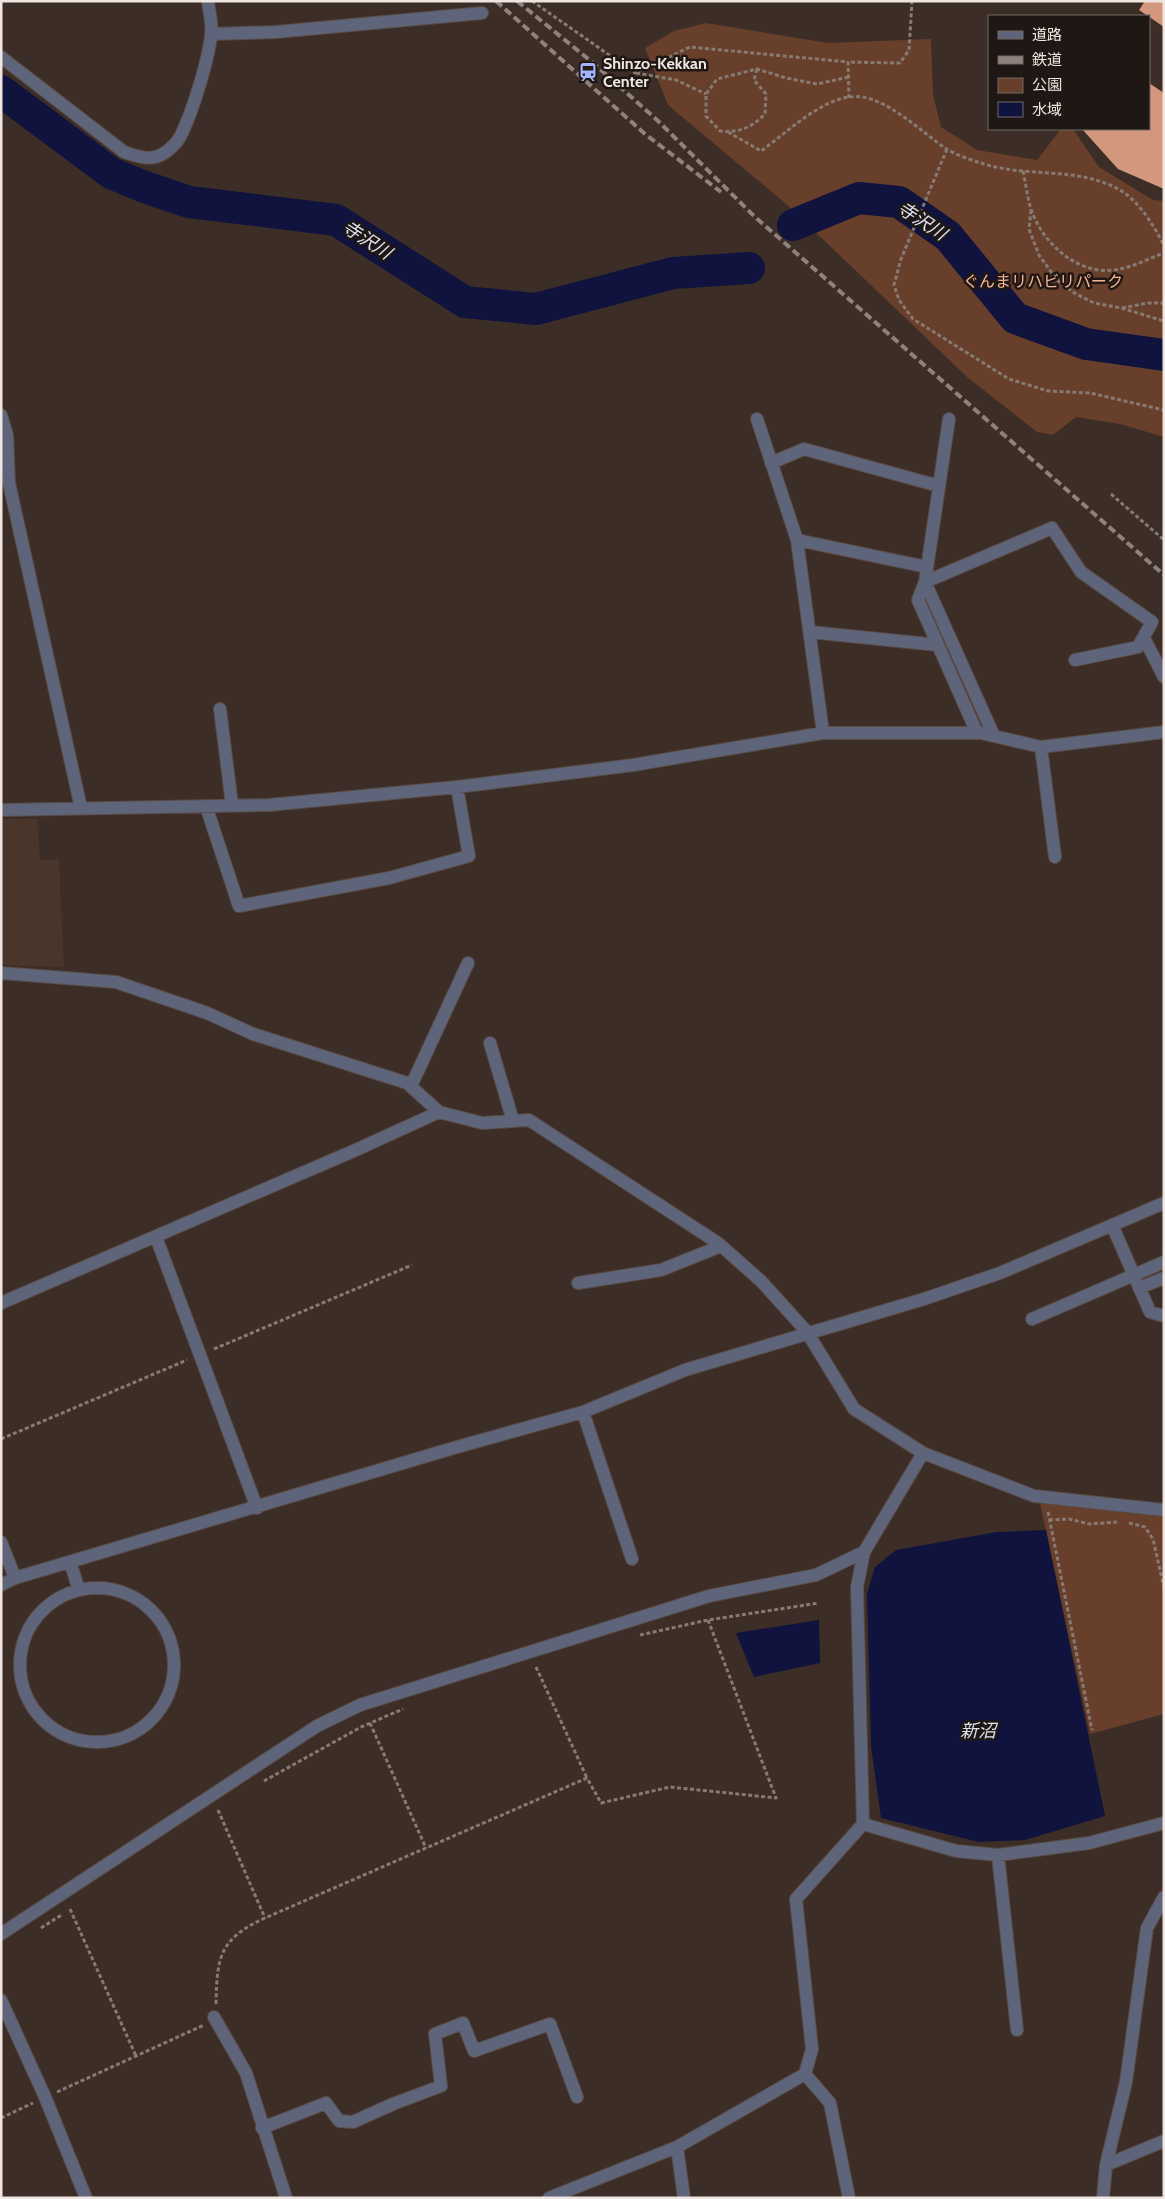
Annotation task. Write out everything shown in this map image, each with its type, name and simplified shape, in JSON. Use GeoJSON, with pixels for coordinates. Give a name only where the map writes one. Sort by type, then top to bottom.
{"type":"FeatureCollection","features":[{"type":"Feature","properties":{"kind":"street"},"geometry":{"type":"LineString","coordinates":[[1,57],[124,152],[140,158],[153,158],[162,155],[182,134],[206,61],[212,34],[208,1]]}},
{"type":"Feature","properties":{"kind":"street"},"geometry":{"type":"LineString","coordinates":[[212,34],[276,32],[482,13]]}},
{"type":"Feature","properties":{"kind":"street"},"geometry":{"type":"LineString","coordinates":[[1,415],[7,435],[9,483],[81,808]]}},
{"type":"Feature","properties":{"kind":"street"},"geometry":{"type":"LineString","coordinates":[[757,419],[797,540],[823,733]]}},
{"type":"Feature","properties":{"kind":"street"},"geometry":{"type":"LineString","coordinates":[[948,419],[925,582],[918,600],[977,733]]}},
{"type":"Feature","properties":{"kind":"street"},"geometry":{"type":"LineString","coordinates":[[771,463],[804,449],[939,486]]}},
{"type":"Feature","properties":{"kind":"street"},"geometry":{"type":"LineString","coordinates":[[925,582],[1052,528],[1082,572],[1152,622],[1138,647],[1075,660]]}},
{"type":"Feature","properties":{"kind":"street"},"geometry":{"type":"LineString","coordinates":[[797,540],[927,566]]}},
{"type":"Feature","properties":{"kind":"street"},"geometry":{"type":"LineString","coordinates":[[925,582],[994,736]]}},
{"type":"Feature","properties":{"kind":"street"},"geometry":{"type":"LineString","coordinates":[[810,632],[938,645]]}},
{"type":"Feature","properties":{"kind":"street"},"geometry":{"type":"LineString","coordinates":[[1144,638],[1164,677]]}},
{"type":"Feature","properties":{"kind":"street"},"geometry":{"type":"LineString","coordinates":[[220,709],[232,805]]}},
{"type":"Feature","properties":{"kind":"street"},"geometry":{"type":"LineString","coordinates":[[1,810],[269,804],[458,787],[633,764],[823,733],[977,733],[1041,747],[1164,732]]}},
{"type":"Feature","properties":{"kind":"street"},"geometry":{"type":"LineString","coordinates":[[1041,747],[1055,856]]}},
{"type":"Feature","properties":{"kind":"street"},"geometry":{"type":"LineString","coordinates":[[206,806],[239,906],[390,878],[469,856],[458,787]]}},
{"type":"Feature","properties":{"kind":"street"},"geometry":{"type":"LineString","coordinates":[[410,1086],[468,963]]}},
{"type":"Feature","properties":{"kind":"street"},"geometry":{"type":"LineString","coordinates":[[1,973],[116,982],[207,1013],[253,1034],[410,1086],[439,1112],[482,1123],[529,1120],[721,1246],[761,1281],[807,1332],[854,1409],[923,1453],[1034,1496],[1164,1510]]}},
{"type":"Feature","properties":{"kind":"street"},"geometry":{"type":"LineString","coordinates":[[490,1044],[513,1121]]}},
{"type":"Feature","properties":{"kind":"street"},"geometry":{"type":"LineString","coordinates":[[1,1303],[439,1112]]}},
{"type":"Feature","properties":{"kind":"street"},"geometry":{"type":"LineString","coordinates":[[1,1585],[15,1578],[257,1508],[457,1447],[583,1412],[685,1370],[807,1332],[924,1299],[1000,1273],[1164,1203]]}},
{"type":"Feature","properties":{"kind":"street"},"geometry":{"type":"LineString","coordinates":[[1112,1225],[1150,1312],[1164,1316]]}},
{"type":"Feature","properties":{"kind":"street"},"geometry":{"type":"LineString","coordinates":[[156,1237],[257,1508]]}},
{"type":"Feature","properties":{"kind":"street"},"geometry":{"type":"LineString","coordinates":[[578,1283],[661,1270],[721,1246]]}},
{"type":"Feature","properties":{"kind":"street"},"geometry":{"type":"LineString","coordinates":[[1032,1319],[1164,1262]]}},
{"type":"Feature","properties":{"kind":"street"},"geometry":{"type":"LineString","coordinates":[[1139,1288],[1164,1278]]}},
{"type":"Feature","properties":{"kind":"street"},"geometry":{"type":"LineString","coordinates":[[583,1412],[632,1559]]}},
{"type":"Feature","properties":{"kind":"street"},"geometry":{"type":"LineString","coordinates":[[549,2198],[677,2147],[805,2074],[812,2049],[796,1899],[863,1824],[857,1587],[864,1552],[923,1453]]}},
{"type":"Feature","properties":{"kind":"street"},"geometry":{"type":"LineString","coordinates":[[1,1542],[15,1578]]}},
{"type":"Feature","properties":{"kind":"street"},"geometry":{"type":"LineString","coordinates":[[1,1934],[317,1726],[360,1705],[709,1596],[816,1575],[864,1552]]}},
{"type":"Feature","properties":{"kind":"street"},"geometry":{"type":"LineString","coordinates":[[70,1562],[79,1590]]}},
{"type":"Feature","properties":{"kind":"street"},"geometry":{"type":"LineString","coordinates":[[105,1588],[130,1596],[152,1611],[167,1632],[172,1649],[174,1658],[172,1684],[162,1708],[144,1728],[120,1739],[94,1743],[68,1737],[48,1724],[32,1706],[22,1684],[20,1660],[26,1636],[38,1616],[56,1600],[79,1590],[105,1588]]}},
{"type":"Feature","properties":{"kind":"street"},"geometry":{"type":"LineString","coordinates":[[863,1824],[956,1851],[998,1855],[1089,1843],[1164,1823]]}},
{"type":"Feature","properties":{"kind":"street"},"geometry":{"type":"LineString","coordinates":[[998,1855],[1017,2030]]}},
{"type":"Feature","properties":{"kind":"street"},"geometry":{"type":"LineString","coordinates":[[1103,2198],[1106,2165],[1126,2082],[1147,1928],[1164,1897]]}},
{"type":"Feature","properties":{"kind":"street"},"geometry":{"type":"LineString","coordinates":[[1,2000],[45,2097],[86,2198]]}},
{"type":"Feature","properties":{"kind":"street"},"geometry":{"type":"LineString","coordinates":[[214,2017],[246,2073],[262,2128],[286,2198]]}},
{"type":"Feature","properties":{"kind":"street"},"geometry":{"type":"LineString","coordinates":[[262,2128],[326,2103],[339,2121],[353,2122],[393,2104],[441,2086],[435,2034],[463,2023],[474,2051],[550,2024],[577,2097]]}},
{"type":"Feature","properties":{"kind":"street"},"geometry":{"type":"LineString","coordinates":[[805,2074],[830,2103],[849,2198]]}},
{"type":"Feature","properties":{"kind":"street"},"geometry":{"type":"LineString","coordinates":[[1106,2165],[1164,2141]]}},
{"type":"Feature","properties":{"kind":"street"},"geometry":{"type":"LineString","coordinates":[[677,2147],[684,2198]]}},
{"type":"Feature","properties":{"kind":"path"},"geometry":{"type":"LineString","coordinates":[[532,1],[635,73],[676,80],[706,94]]}},
{"type":"Feature","properties":{"kind":"path"},"geometry":{"type":"LineString","coordinates":[[635,73],[690,47],[848,62],[900,63],[909,50],[912,1]]}},
{"type":"Feature","properties":{"kind":"path"},"geometry":{"type":"LineString","coordinates":[[848,62],[849,98]]}},
{"type":"Feature","properties":{"kind":"path"},"geometry":{"type":"LineString","coordinates":[[757,69],[754,80],[766,94],[765,114],[752,126],[734,133],[720,131],[706,116],[706,94],[717,79],[757,69],[786,78],[817,84],[848,78]]}},
{"type":"Feature","properties":{"kind":"path"},"geometry":{"type":"LineString","coordinates":[[728,132],[761,151],[814,111],[839,98],[862,97],[896,111],[947,149],[985,164],[1023,171],[1067,173],[1094,179],[1122,191],[1142,211],[1164,246]]}},
{"type":"Feature","properties":{"kind":"path"},"geometry":{"type":"LineString","coordinates":[[947,149],[901,259],[894,285],[899,300],[912,319],[1009,379],[1048,391],[1090,393],[1164,410]]}},
{"type":"Feature","properties":{"kind":"path"},"geometry":{"type":"LineString","coordinates":[[1023,171],[1031,209],[1040,230],[1054,248],[1077,263],[1096,270],[1120,269],[1164,253]]}},
{"type":"Feature","properties":{"kind":"path"},"geometry":{"type":"LineString","coordinates":[[1031,209],[1029,228],[1032,238],[1039,256],[1057,280],[1076,294],[1094,303],[1122,308],[1164,321]]}},
{"type":"Feature","properties":{"kind":"path"},"geometry":{"type":"LineString","coordinates":[[1122,308],[1148,303],[1164,303]]}},
{"type":"Feature","properties":{"kind":"path"},"geometry":{"type":"LineString","coordinates":[[1111,494],[1164,540]]}},
{"type":"Feature","properties":{"kind":"path"},"geometry":{"type":"LineString","coordinates":[[1092,1730],[1049,1520],[1069,1519],[1089,1524],[1123,1521],[1145,1527],[1153,1539],[1164,1588]]}},
{"type":"Feature","properties":{"kind":"path"},"geometry":{"type":"LineString","coordinates":[[635,1636],[708,1620],[819,1603]]}},
{"type":"Feature","properties":{"kind":"path"},"geometry":{"type":"LineString","coordinates":[[536,1667],[587,1778],[601,1803],[670,1787],[776,1798],[708,1620]]}},
{"type":"Feature","properties":{"kind":"path"},"geometry":{"type":"LineString","coordinates":[[528,1669],[545,1664]]}},
{"type":"Feature","properties":{"kind":"path"},"geometry":{"type":"LineString","coordinates":[[260,1784],[370,1723],[411,1706]]}},
{"type":"Feature","properties":{"kind":"path"},"geometry":{"type":"LineString","coordinates":[[370,1723],[426,1848]]}},
{"type":"Feature","properties":{"kind":"path"},"geometry":{"type":"LineString","coordinates":[[1,2118],[207,2023],[214,2017],[217,1977],[223,1951],[238,1934],[265,1918],[587,1778]]}},
{"type":"Feature","properties":{"kind":"path"},"geometry":{"type":"LineString","coordinates":[[210,1815],[226,1804]]}},
{"type":"Feature","properties":{"kind":"path"},"geometry":{"type":"LineString","coordinates":[[218,1810],[265,1918]]}},
{"type":"Feature","properties":{"kind":"path"},"geometry":{"type":"LineString","coordinates":[[33,1933],[78,1903]]}},
{"type":"Feature","properties":{"kind":"path"},"geometry":{"type":"LineString","coordinates":[[70,1909],[136,2056]]}},
{"type":"Feature","properties":{"kind":"shaded area"},"geometry":{"type":"Polygon","coordinates":[[[1,819],[37,819],[40,860],[59,859],[64,967],[1,965],[1,819]]]}},
{"type":"Feature","properties":{"kind":"green space","name":"ぐんまリハビリパーク"},"geometry":{"type":"Polygon","coordinates":[[[706,23],[828,43],[931,39],[933,95],[941,127],[977,150],[1037,160],[1060,130],[1074,130],[1099,167],[1153,200],[1164,201],[1164,437],[1120,424],[1076,417],[1053,435],[1037,432],[967,377],[785,203],[668,105],[645,48],[674,31],[706,23]]]}},
{"type":"Feature","properties":{"kind":"green space"},"geometry":{"type":"Polygon","coordinates":[[[1040,1503],[1164,1515],[1164,1714],[1090,1734],[1040,1503]]]}},
{"type":"Feature","properties":{"kind":"water","name":"新沼"},"geometry":{"type":"Polygon","coordinates":[[[1046,1530],[1105,1816],[1025,1840],[979,1842],[881,1818],[871,1746],[867,1594],[875,1567],[896,1550],[997,1532],[1046,1530]]]}},
{"type":"Feature","properties":{"kind":"water"},"geometry":{"type":"Polygon","coordinates":[[[819,1620],[820,1663],[754,1677],[736,1633],[819,1620]]]}},
{"type":"Feature","properties":{"kind":"building"},"geometry":{"type":"Polygon","coordinates":[[[1145,1],[1164,1],[1164,27],[1150,17],[1150,15],[1146,15],[1139,10],[1145,1]]]}},
{"type":"Feature","properties":{"kind":"building"},"geometry":{"type":"Polygon","coordinates":[[[1150,84],[1164,93],[1164,189],[1118,169],[1083,130],[1150,130],[1150,84]]]}},
{"type":"Feature","properties":{"kind":"waterway","name":"寺沢川"},"geometry":{"type":"LineString","coordinates":[[1,91],[111,173],[189,202],[336,220],[465,302],[536,309],[673,273],[749,268]]}},
{"type":"Feature","properties":{"kind":"waterway","name":"寺沢川"},"geometry":{"type":"LineString","coordinates":[[793,225],[859,198],[899,202],[948,236],[1015,318],[1086,344],[1164,355]]}},
{"type":"Feature","properties":{"kind":"railway"},"geometry":{"type":"LineString","coordinates":[[496,1],[645,134],[721,192]]}},
{"type":"Feature","properties":{"kind":"railway"},"geometry":{"type":"LineString","coordinates":[[517,1],[592,62],[657,120],[755,217],[1164,575]]}},
{"type":"Feature","properties":{"kind":"place","name":"Shinzo-Kekkan Center"},"geometry":{"type":"Point","coordinates":[588,72]}}]}
